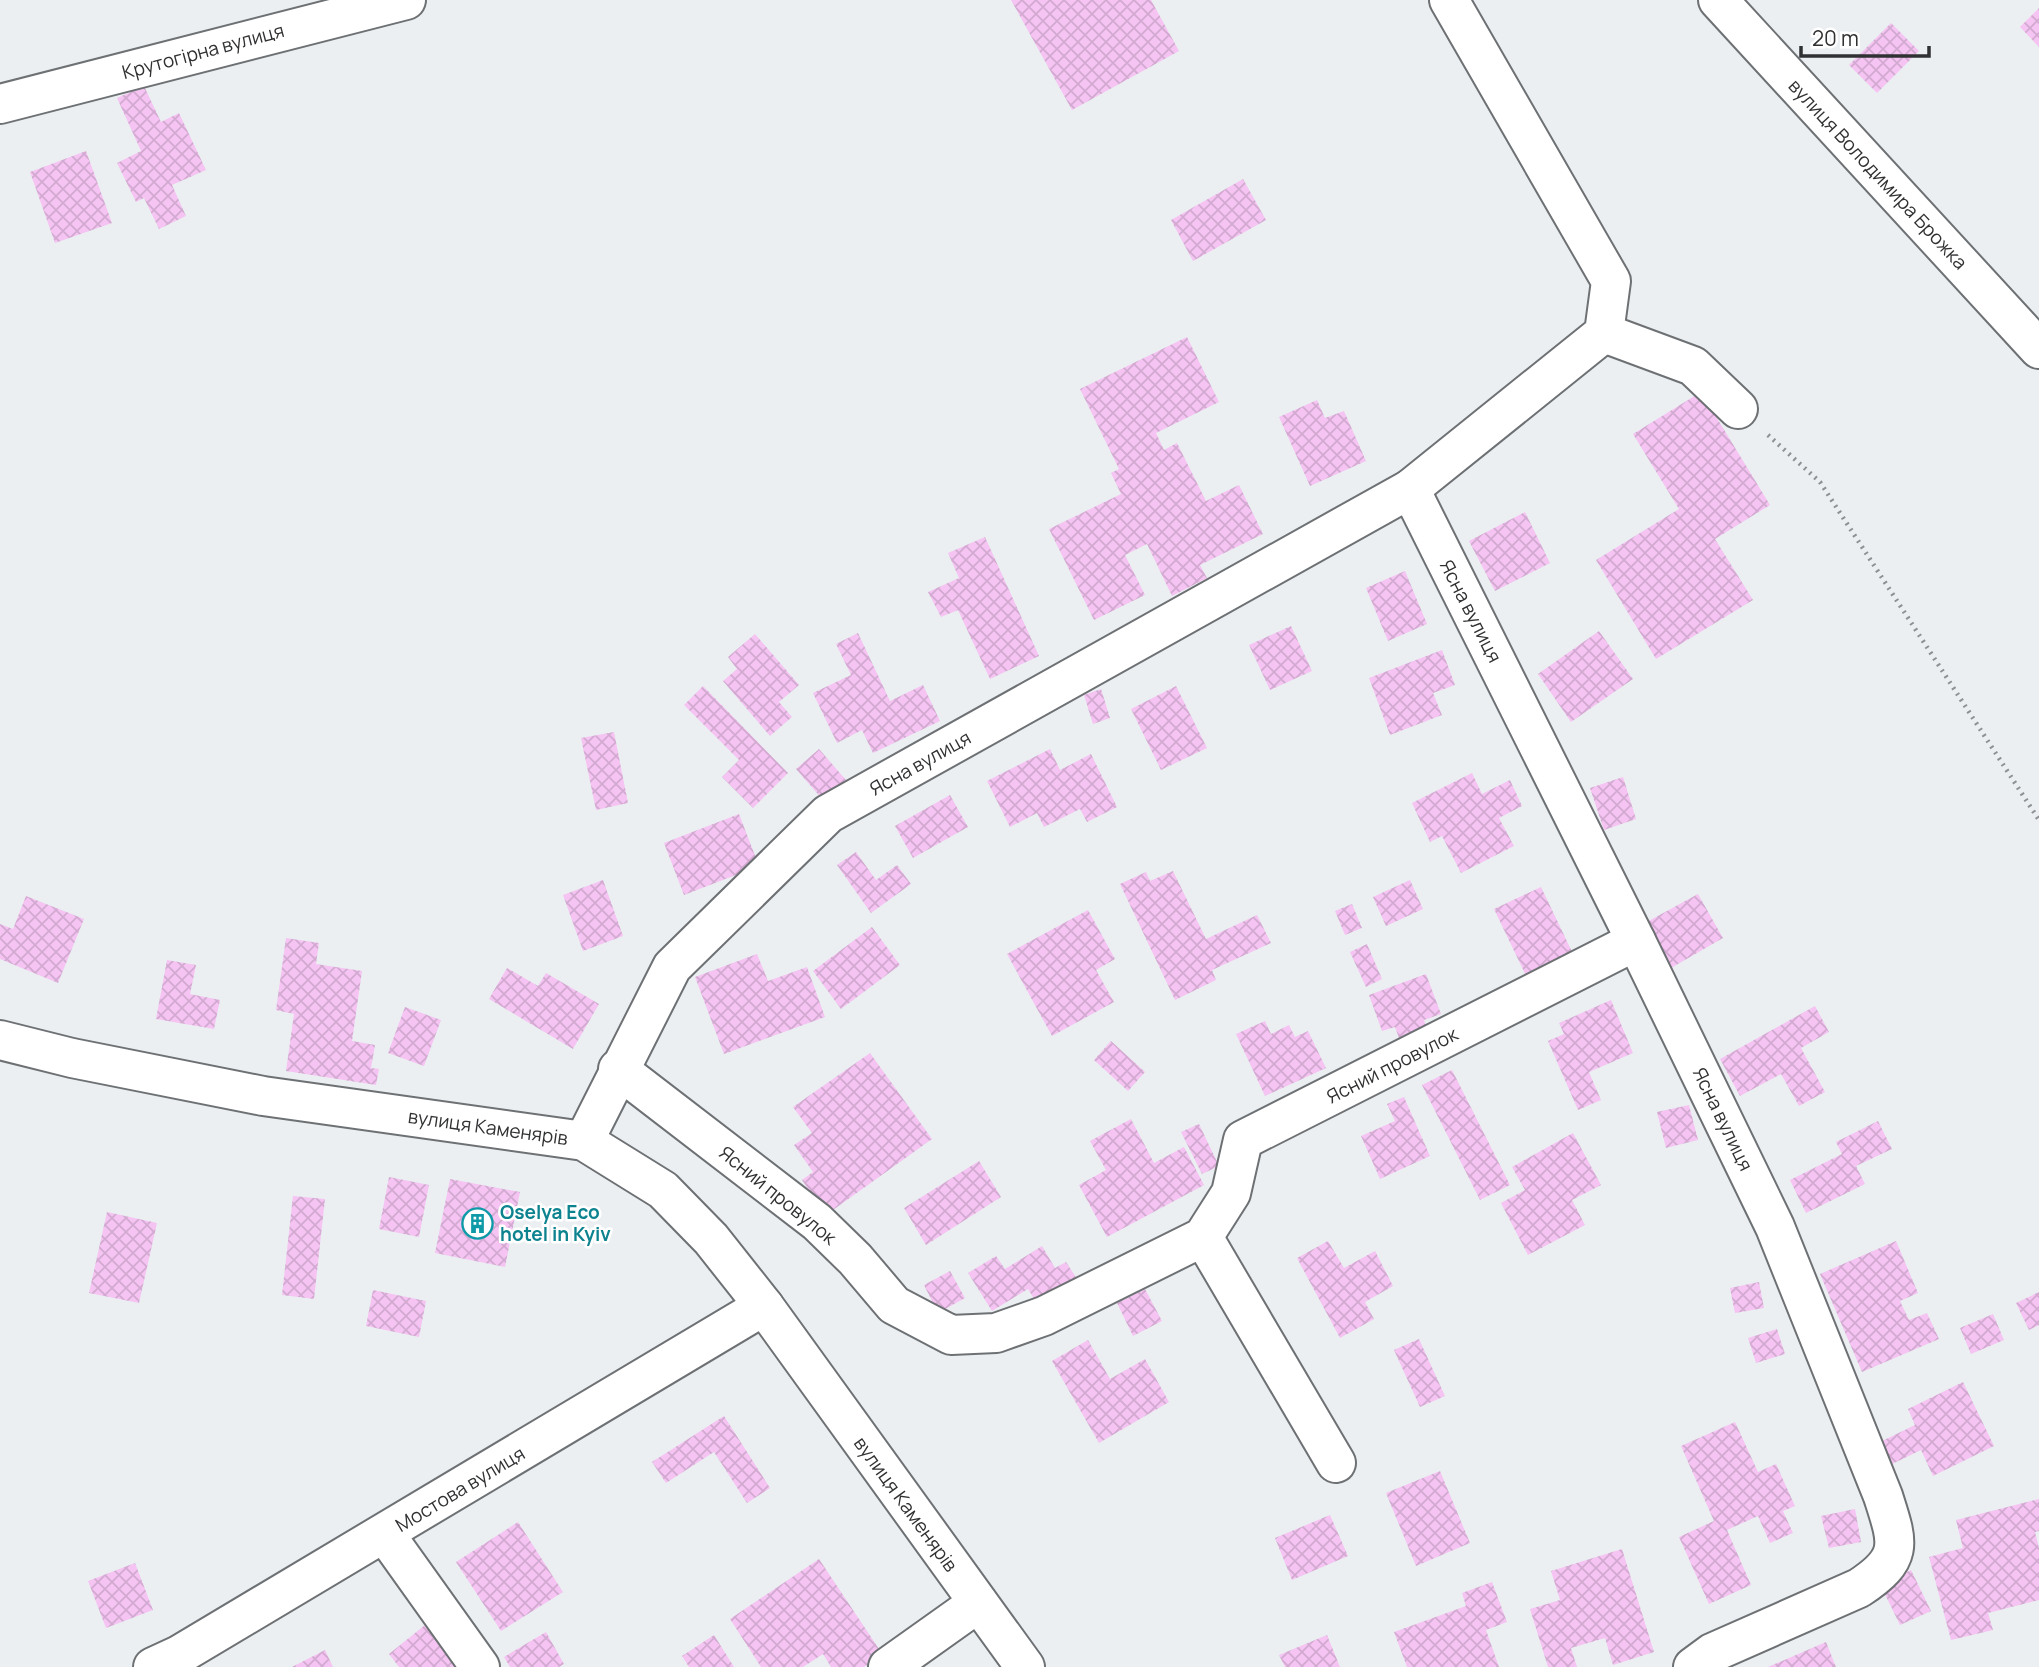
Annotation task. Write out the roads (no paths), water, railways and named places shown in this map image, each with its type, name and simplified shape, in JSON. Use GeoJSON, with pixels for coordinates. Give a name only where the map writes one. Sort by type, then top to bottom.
{"type":"FeatureCollection","features":[{"type":"Feature","properties":{"kind":"street","name":"Крутогірна вулиця"},"geometry":{"type":"LineString","coordinates":[[0,104],[406,0]]}},
{"type":"Feature","properties":{"kind":"street"},"geometry":{"type":"LineString","coordinates":[[1449,0],[1611,281],[1605,333],[1693,366],[1738,409]]}},
{"type":"Feature","properties":{"kind":"street","name":"вулиця Володимира Брожка"},"geometry":{"type":"LineString","coordinates":[[1718,0],[2039,349]]}},
{"type":"Feature","properties":{"kind":"street","name":"Ясна вулиця"},"geometry":{"type":"LineString","coordinates":[[584,1140],[672,967],[828,814],[1410,489],[1605,333]]}},
{"type":"Feature","properties":{"kind":"street","name":"Ясна вулиця"},"geometry":{"type":"LineString","coordinates":[[1410,489],[1636,941],[1775,1227],[1883,1496],[1893,1528],[1895,1552],[1878,1575],[1858,1588],[1712,1653],[1693,1667]]}},
{"type":"Feature","properties":{"kind":"street","name":"Ясний провулок"},"geometry":{"type":"LineString","coordinates":[[618,1069],[817,1222],[855,1259],[894,1305],[951,1335],[996,1333],[1044,1316],[1203,1237],[1231,1193],[1243,1140],[1636,941]]}},
{"type":"Feature","properties":{"kind":"street","name":"вулиця Каменярів"},"geometry":{"type":"LineString","coordinates":[[0,1040],[72,1058],[263,1096],[584,1140],[663,1190],[711,1240],[764,1306],[1025,1667]]}},
{"type":"Feature","properties":{"kind":"street"},"geometry":{"type":"LineString","coordinates":[[1203,1237],[1336,1463]]}},
{"type":"Feature","properties":{"kind":"street","name":"Мостова вулиця"},"geometry":{"type":"LineString","coordinates":[[153,1667],[191,1648],[385,1534],[764,1306]]}},
{"type":"Feature","properties":{"kind":"street"},"geometry":{"type":"LineString","coordinates":[[385,1534],[480,1667]]}},
{"type":"Feature","properties":{"kind":"street"},"geometry":{"type":"LineString","coordinates":[[888,1667],[978,1603]]}},
{"type":"Feature","properties":{"kind":"place","name":"Oselya Eco hotel in Kyiv"},"geometry":{"type":"Point","coordinates":[477,1223]}}]}
